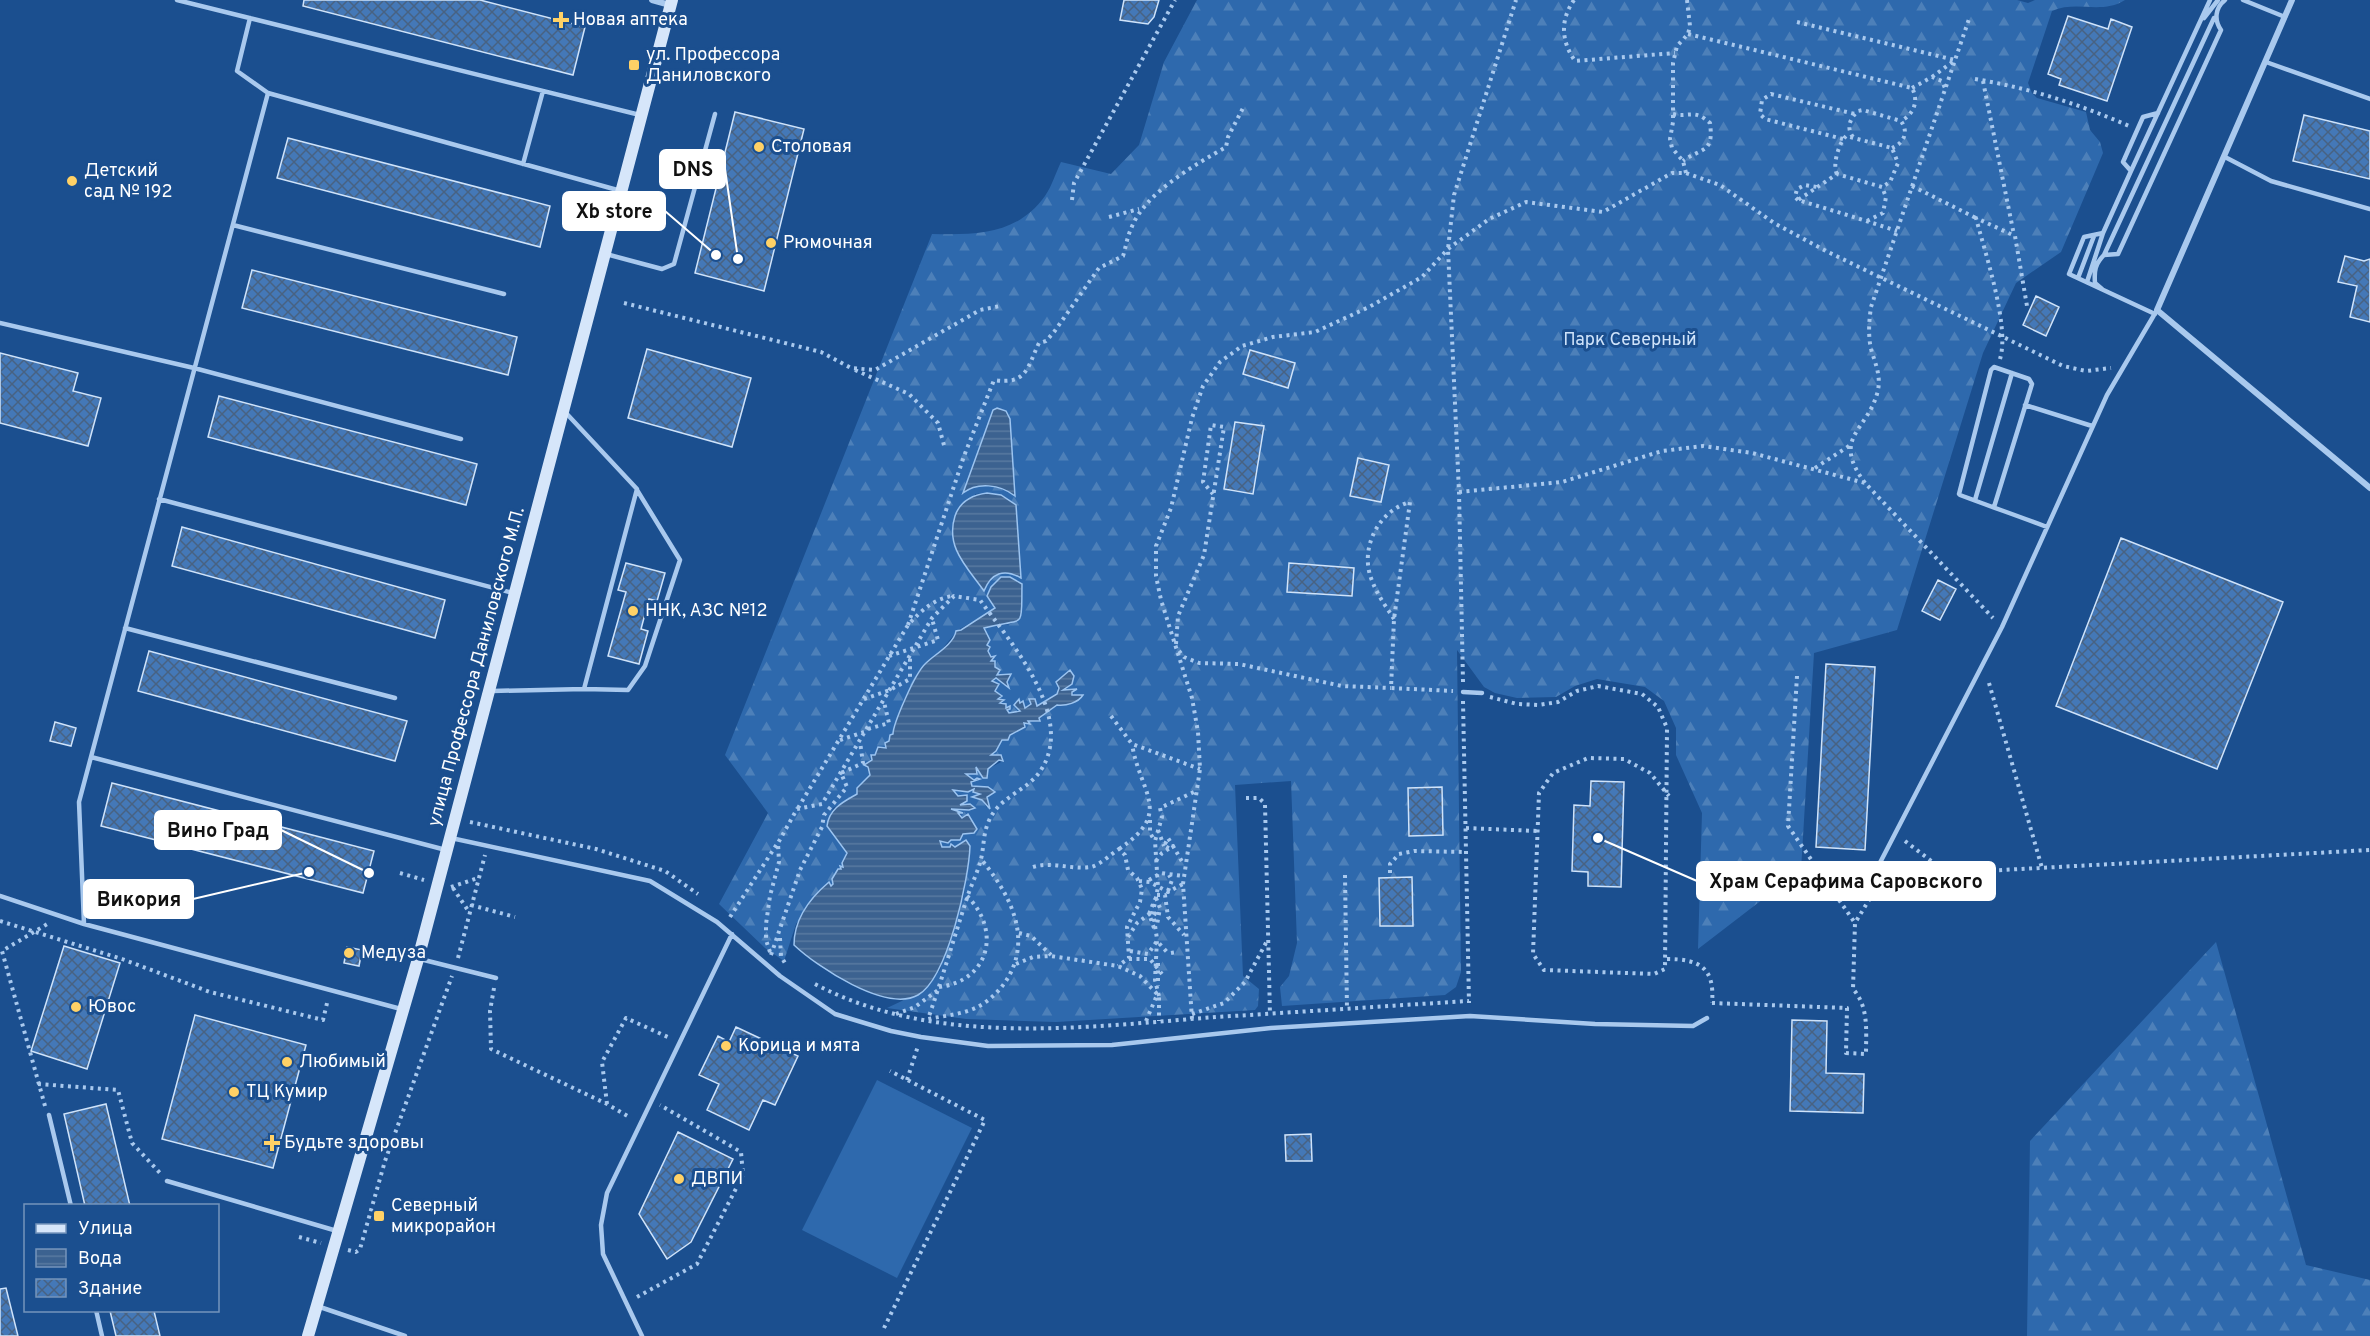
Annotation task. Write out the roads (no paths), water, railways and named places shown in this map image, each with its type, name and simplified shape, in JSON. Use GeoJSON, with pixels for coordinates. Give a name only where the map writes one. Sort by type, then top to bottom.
{"type":"FeatureCollection","features":[{"type":"Feature","properties":{"kind":"main road","name":"улица Профессора Даниловского М.П."},"geometry":{"type":"LineString","coordinates":[[311,1335],[317,1306],[418,959],[643,115],[671,2]]}},
{"type":"Feature","properties":{"kind":"street","name":"улица Профессора Даниловского М.П."},"geometry":{"type":"LineString","coordinates":[[652,0],[671,2]]}},
{"type":"Feature","properties":{"kind":"street"},"geometry":{"type":"LineString","coordinates":[[2292,0],[2156,312],[2370,489]]}},
{"type":"Feature","properties":{"kind":"lane"},"geometry":{"type":"LineString","coordinates":[[177,0],[643,115]]}},
{"type":"Feature","properties":{"kind":"lane"},"geometry":{"type":"LineString","coordinates":[[2087,282],[2103,233],[2210,0]]}},
{"type":"Feature","properties":{"kind":"lane"},"geometry":{"type":"LineString","coordinates":[[2197,28],[2218,0]]}},
{"type":"Feature","properties":{"kind":"lane"},"geometry":{"type":"LineString","coordinates":[[2102,289],[2095,283],[2094,272],[2097,262],[2104,255],[2219,4],[2225,0]]}},
{"type":"Feature","properties":{"kind":"lane"},"geometry":{"type":"LineString","coordinates":[[2243,0],[2285,18]]}},
{"type":"Feature","properties":{"kind":"lane"},"geometry":{"type":"LineString","coordinates":[[2104,255],[2118,254],[2221,30],[2216,23],[2216,14]]}},
{"type":"Feature","properties":{"kind":"lane"},"geometry":{"type":"LineString","coordinates":[[250,18],[237,71],[268,93],[622,192]]}},
{"type":"Feature","properties":{"kind":"lane"},"geometry":{"type":"LineString","coordinates":[[2266,62],[2368,98],[2370,105]]}},
{"type":"Feature","properties":{"kind":"lane"},"geometry":{"type":"LineString","coordinates":[[523,164],[543,91]]}},
{"type":"Feature","properties":{"kind":"lane"},"geometry":{"type":"LineString","coordinates":[[84,924],[79,802],[268,93]]}},
{"type":"Feature","properties":{"kind":"lane"},"geometry":{"type":"LineString","coordinates":[[2131,171],[2123,162],[2143,117],[2158,113]]}},
{"type":"Feature","properties":{"kind":"lane"},"geometry":{"type":"LineString","coordinates":[[606,254],[662,269],[674,264],[715,114]]}},
{"type":"Feature","properties":{"kind":"lane"},"geometry":{"type":"LineString","coordinates":[[2225,158],[2271,182],[2370,209]]}},
{"type":"Feature","properties":{"kind":"lane"},"geometry":{"type":"LineString","coordinates":[[233,225],[504,294]]}},
{"type":"Feature","properties":{"kind":"lane"},"geometry":{"type":"LineString","coordinates":[[1869,884],[2002,627],[2107,395],[2156,312],[2069,274],[2084,237],[2103,233]]}},
{"type":"Feature","properties":{"kind":"lane"},"geometry":{"type":"LineString","coordinates":[[2078,278],[2094,236]]}},
{"type":"Feature","properties":{"kind":"lane"},"geometry":{"type":"LineString","coordinates":[[0,324],[194,369],[461,439]]}},
{"type":"Feature","properties":{"kind":"lane"},"geometry":{"type":"LineString","coordinates":[[1994,507],[2031,381],[1998,369],[1991,370],[1959,494],[2047,527]]}},
{"type":"Feature","properties":{"kind":"lane"},"geometry":{"type":"LineString","coordinates":[[1975,501],[2012,373]]}},
{"type":"Feature","properties":{"kind":"lane"},"geometry":{"type":"LineString","coordinates":[[2025,405],[2092,426]]}},
{"type":"Feature","properties":{"kind":"lane"},"geometry":{"type":"LineString","coordinates":[[489,691],[628,690],[645,666],[680,560],[637,489],[564,412]]}},
{"type":"Feature","properties":{"kind":"lane"},"geometry":{"type":"LineString","coordinates":[[584,689],[637,489]]}},
{"type":"Feature","properties":{"kind":"lane"},"geometry":{"type":"LineString","coordinates":[[159,499],[515,594]]}},
{"type":"Feature","properties":{"kind":"lane"},"geometry":{"type":"LineString","coordinates":[[125,628],[395,698]]}},
{"type":"Feature","properties":{"kind":"lane"},"geometry":{"type":"LineString","coordinates":[[1463,692],[1482,693]]}},
{"type":"Feature","properties":{"kind":"lane"},"geometry":{"type":"LineString","coordinates":[[91,757],[448,844],[487,846],[650,881],[717,922],[780,976],[835,1014],[891,1031],[921,1037],[988,1046],[1112,1045],[1271,1028],[1470,1016],[1595,1024],[1693,1026],[1707,1018]]}},
{"type":"Feature","properties":{"kind":"lane"},"geometry":{"type":"LineString","coordinates":[[0,896],[84,924],[404,1010]]}},
{"type":"Feature","properties":{"kind":"lane"},"geometry":{"type":"LineString","coordinates":[[642,1336],[603,1254],[601,1225],[607,1193],[732,934]]}},
{"type":"Feature","properties":{"kind":"lane"},"geometry":{"type":"LineString","coordinates":[[418,959],[496,978]]}},
{"type":"Feature","properties":{"kind":"lane"},"geometry":{"type":"LineString","coordinates":[[49,1115],[70,1204]]}},
{"type":"Feature","properties":{"kind":"lane"},"geometry":{"type":"LineString","coordinates":[[167,1181],[340,1232]]}},
{"type":"Feature","properties":{"kind":"lane"},"geometry":{"type":"LineString","coordinates":[[317,1306],[405,1336]]}},
{"type":"Feature","properties":{"kind":"lane"},"geometry":{"type":"LineString","coordinates":[[96,1312],[102,1336]]}},
{"type":"Feature","properties":{"kind":"water"},"geometry":{"type":"Polygon","coordinates":[[[997,408],[1006,411],[1010,419],[1015,496],[1003,489],[989,486],[975,487],[963,493],[993,410],[997,408]]]}},
{"type":"Feature","properties":{"kind":"water"},"geometry":{"type":"Polygon","coordinates":[[[987,493],[1001,495],[1016,505],[1021,578],[1009,573],[999,574],[990,580],[984,591],[959,556],[955,547],[953,527],[957,511],[963,503],[976,495],[987,493]]]}},
{"type":"Feature","properties":{"kind":"water"},"geometry":{"type":"Polygon","coordinates":[[[1001,577],[1010,577],[1022,584],[1022,609],[1021,616],[1015,622],[984,628],[990,640],[987,645],[990,647],[988,651],[991,657],[995,656],[991,661],[995,661],[995,667],[1000,670],[997,675],[1011,674],[1007,682],[1009,688],[996,678],[992,681],[999,684],[995,691],[1002,696],[998,699],[1004,700],[1000,703],[1006,704],[1006,708],[1010,706],[1007,710],[1009,713],[1020,711],[1014,705],[1019,699],[1020,703],[1023,701],[1025,708],[1031,704],[1029,699],[1035,699],[1037,706],[1057,694],[1059,688],[1056,682],[1070,670],[1074,676],[1072,684],[1063,690],[1077,689],[1072,692],[1072,695],[1083,695],[1072,703],[1057,705],[1039,718],[1040,721],[1024,723],[1025,727],[1010,735],[1008,740],[1002,740],[991,755],[1001,755],[1003,761],[999,760],[988,769],[987,778],[983,778],[976,767],[977,774],[966,774],[974,780],[980,779],[971,782],[972,786],[988,787],[995,792],[987,797],[990,809],[982,800],[972,797],[980,794],[973,792],[974,789],[968,792],[953,790],[958,796],[967,795],[967,801],[960,805],[970,804],[975,808],[951,809],[963,813],[958,813],[962,818],[968,814],[977,829],[974,833],[963,834],[960,840],[951,840],[948,843],[940,841],[942,847],[950,847],[951,844],[955,847],[966,840],[970,846],[966,880],[955,926],[939,969],[929,985],[918,995],[904,999],[888,998],[852,985],[804,954],[794,945],[797,926],[810,902],[829,882],[831,886],[833,884],[832,879],[838,869],[841,869],[840,866],[843,867],[842,863],[847,853],[827,826],[831,814],[838,806],[857,794],[857,788],[870,775],[868,767],[864,765],[872,760],[871,755],[875,755],[878,747],[886,748],[885,743],[893,734],[905,699],[921,669],[948,645],[956,631],[995,608],[987,596],[991,587],[1001,577]]]}},
{"type":"Feature","properties":{"kind":"place","name":"Новая аптека"},"geometry":{"type":"Point","coordinates":[561,20]}},
{"type":"Feature","properties":{"kind":"place","name":"ул. Профессора Даниловского"},"geometry":{"type":"Point","coordinates":[634,65]}},
{"type":"Feature","properties":{"kind":"place","name":"Столовая"},"geometry":{"type":"Point","coordinates":[759,147]}},
{"type":"Feature","properties":{"kind":"place","name":"Детский сад № 192"},"geometry":{"type":"Point","coordinates":[72,181]}},
{"type":"Feature","properties":{"kind":"place","name":"Рюмочная"},"geometry":{"type":"Point","coordinates":[771,243]}},
{"type":"Feature","properties":{"kind":"place","name":"Xb store"},"geometry":{"type":"Point","coordinates":[716,255]}},
{"type":"Feature","properties":{"kind":"place","name":"DNS"},"geometry":{"type":"Point","coordinates":[738,259]}},
{"type":"Feature","properties":{"kind":"place","name":"ННК, АЗС №12"},"geometry":{"type":"Point","coordinates":[633,611]}},
{"type":"Feature","properties":{"kind":"place","name":"Храм Серафима Саровского"},"geometry":{"type":"Point","coordinates":[1598,838]}},
{"type":"Feature","properties":{"kind":"place","name":"Викория"},"geometry":{"type":"Point","coordinates":[309,872]}},
{"type":"Feature","properties":{"kind":"place","name":"Вино Град"},"geometry":{"type":"Point","coordinates":[369,873]}},
{"type":"Feature","properties":{"kind":"place","name":"Медуза"},"geometry":{"type":"Point","coordinates":[349,953]}},
{"type":"Feature","properties":{"kind":"place","name":"Ювос"},"geometry":{"type":"Point","coordinates":[76,1007]}},
{"type":"Feature","properties":{"kind":"place","name":"Корица и мята"},"geometry":{"type":"Point","coordinates":[726,1046]}},
{"type":"Feature","properties":{"kind":"place","name":"Любимый"},"geometry":{"type":"Point","coordinates":[287,1062]}},
{"type":"Feature","properties":{"kind":"place","name":"ТЦ Кумир"},"geometry":{"type":"Point","coordinates":[234,1092]}},
{"type":"Feature","properties":{"kind":"place","name":"Будьте здоровы"},"geometry":{"type":"Point","coordinates":[272,1143]}},
{"type":"Feature","properties":{"kind":"place","name":"ДВПИ"},"geometry":{"type":"Point","coordinates":[679,1179]}},
{"type":"Feature","properties":{"kind":"place","name":"Северный микрорайон"},"geometry":{"type":"Point","coordinates":[379,1216]}},
{"type":"Feature","properties":{"kind":"park label","name":"Парк Северный"},"geometry":{"type":"Point","coordinates":[1630,340]}}]}
